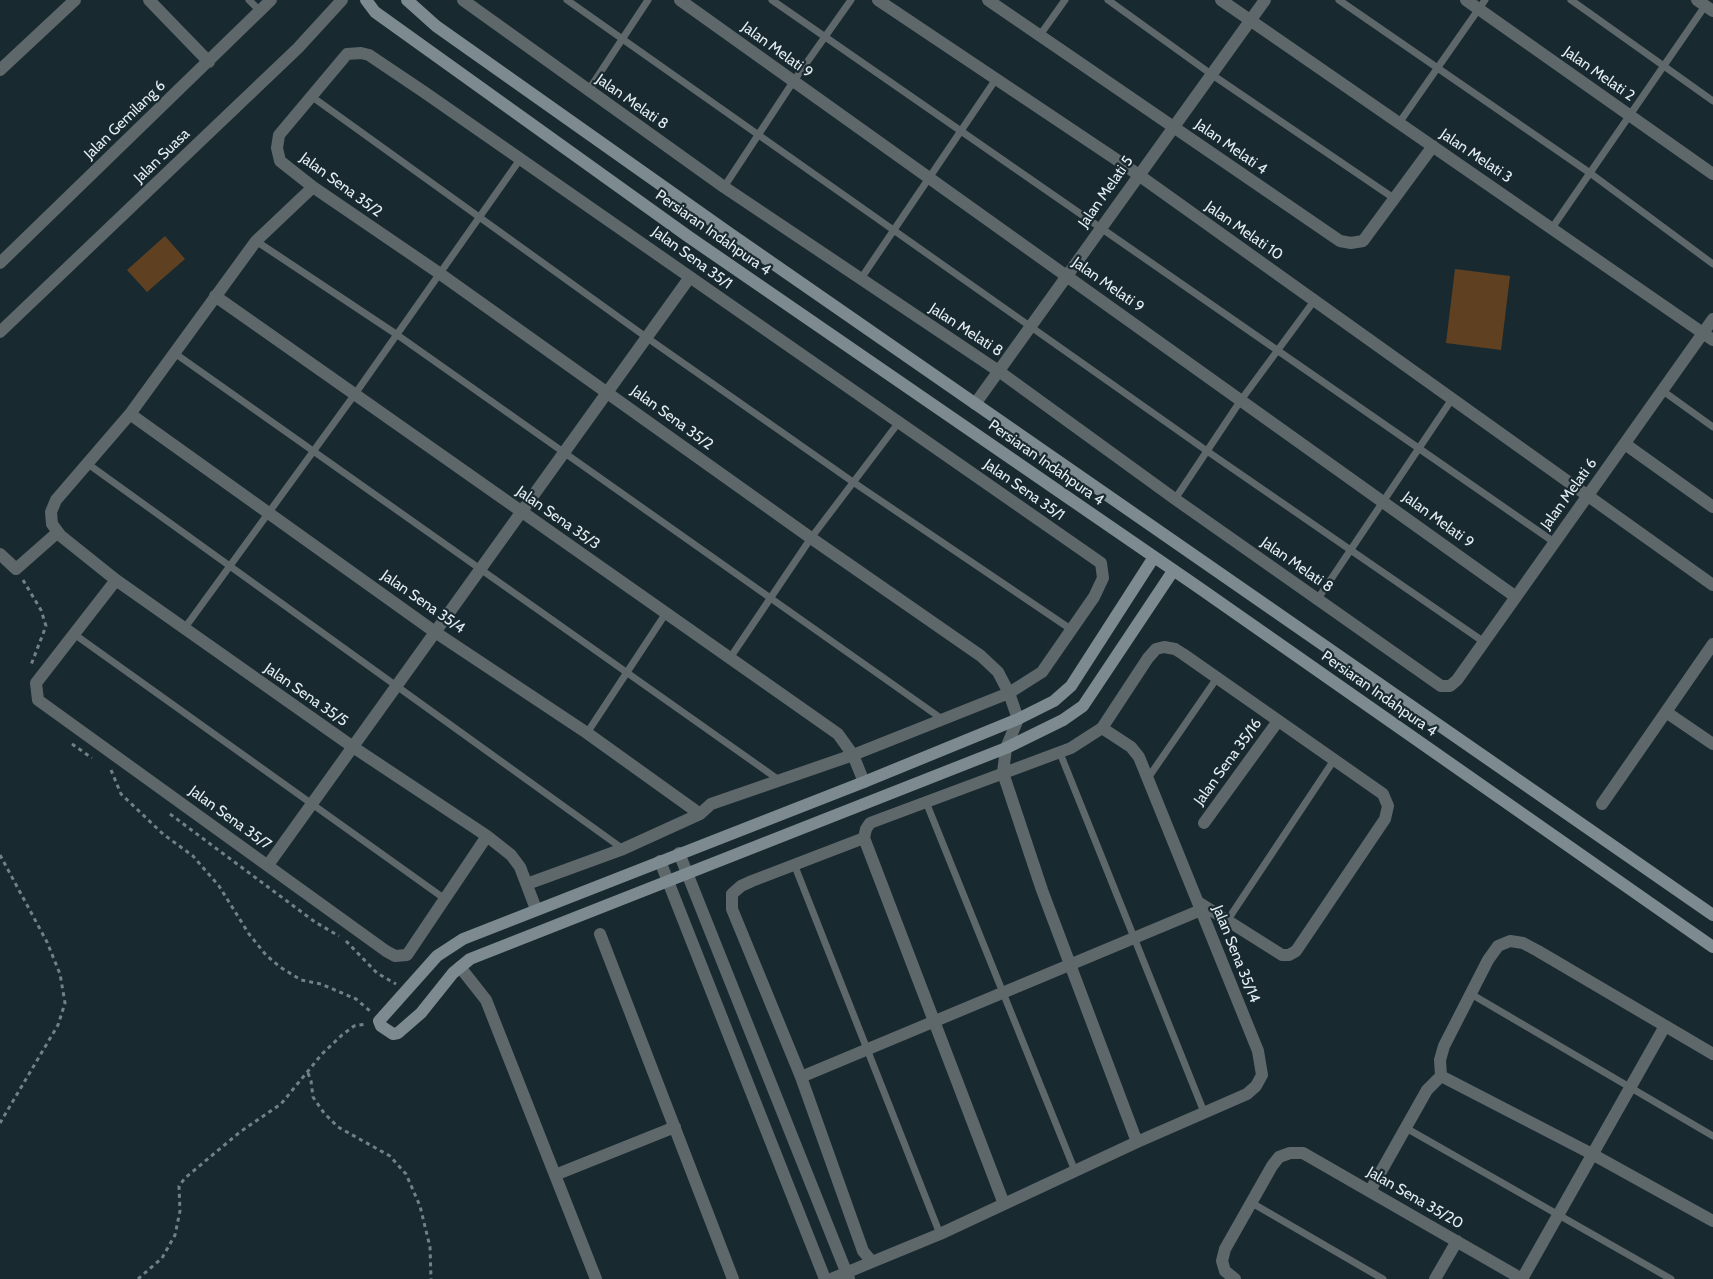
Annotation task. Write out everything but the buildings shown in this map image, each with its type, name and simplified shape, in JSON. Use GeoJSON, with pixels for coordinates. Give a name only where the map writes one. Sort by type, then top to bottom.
{"type":"FeatureCollection","features":[{"type":"Feature","properties":{"kind":"street"},"geometry":{"type":"LineString","coordinates":[[0,70],[75,0]]}},
{"type":"Feature","properties":{"kind":"street"},"geometry":{"type":"LineString","coordinates":[[149,0],[209,62]]}},
{"type":"Feature","properties":{"kind":"street","name":"Jalan Gemilang 6"},"geometry":{"type":"LineString","coordinates":[[0,263],[271,0]]}},
{"type":"Feature","properties":{"kind":"street","name":"Jalan Suasa"},"geometry":{"type":"LineString","coordinates":[[0,332],[298,48],[342,0]]}},
{"type":"Feature","properties":{"kind":"street","name":"Persiaran Indahpura 4"},"geometry":{"type":"LineString","coordinates":[[366,0],[375,12],[688,237],[1173,570],[1713,947]]}},
{"type":"Feature","properties":{"kind":"street","name":"Persiaran Indahpura 4"},"geometry":{"type":"LineString","coordinates":[[407,0],[444,32],[728,233],[1713,914]]}},
{"type":"Feature","properties":{"kind":"street","name":"Jalan Melati 8"},"geometry":{"type":"LineString","coordinates":[[463,0],[587,91],[724,187],[860,280],[1000,372],[1431,681],[1441,686],[1450,686]]}},
{"type":"Feature","properties":{"kind":"street","name":"Jalan Melati 9"},"geometry":{"type":"LineString","coordinates":[[680,0],[928,179],[1068,276],[1516,597]]}},
{"type":"Feature","properties":{"kind":"street","name":"Jalan Melati 10"},"geometry":{"type":"LineString","coordinates":[[878,0],[1138,175],[1713,585]]}},
{"type":"Feature","properties":{"kind":"street","name":"Jalan Melati 4"},"geometry":{"type":"LineString","coordinates":[[988,0],[1340,241],[1352,243],[1363,241],[1433,146]]}},
{"type":"Feature","properties":{"kind":"street","name":"Jalan Melati 3"},"geometry":{"type":"LineString","coordinates":[[1221,0],[1708,336]]}},
{"type":"Feature","properties":{"kind":"street","name":"Jalan Melati 5"},"geometry":{"type":"LineString","coordinates":[[975,404],[1000,372],[1138,175],[1265,0]]}},
{"type":"Feature","properties":{"kind":"street","name":"Jalan Melati 2"},"geometry":{"type":"LineString","coordinates":[[1466,0],[1482,4],[1630,116],[1713,174]]}},
{"type":"Feature","properties":{"kind":"street","name":"Jalan Sena 35/1"},"geometry":{"type":"LineString","coordinates":[[279,135],[342,57],[347,54],[361,53],[377,60],[1101,563],[1103,578],[1094,597],[1072,630]]}},
{"type":"Feature","properties":{"kind":"street","name":"Jalan Sena 35/2"},"geometry":{"type":"LineString","coordinates":[[279,135],[277,148],[280,160],[313,187],[439,273],[811,538],[991,663],[1009,693],[1018,719]]}},
{"type":"Feature","properties":{"kind":"street"},"geometry":{"type":"LineString","coordinates":[[0,554],[16,569],[58,532],[52,524],[51,512],[56,500],[130,414],[173,352],[256,241],[313,187]]}},
{"type":"Feature","properties":{"kind":"street"},"geometry":{"type":"LineString","coordinates":[[268,865],[690,277]]}},
{"type":"Feature","properties":{"kind":"street","name":"Jalan Sena 35/3"},"geometry":{"type":"LineString","coordinates":[[215,296],[838,734],[853,755],[864,782]]}},
{"type":"Feature","properties":{"kind":"street","name":"Jalan Melati 6"},"geometry":{"type":"LineString","coordinates":[[1450,686],[1457,680],[1587,495],[1663,391],[1708,336],[1713,319]]}},
{"type":"Feature","properties":{"kind":"street","name":"Jalan Sena 35/4"},"geometry":{"type":"LineString","coordinates":[[130,414],[435,632],[587,733],[700,814]]}},
{"type":"Feature","properties":{"kind":"street"},"geometry":{"type":"LineString","coordinates":[[1625,444],[1713,507]]}},
{"type":"Feature","properties":{"kind":"street","name":"Jalan Sena 35/5"},"geometry":{"type":"LineString","coordinates":[[58,532],[116,580],[184,629],[353,747],[487,836],[511,855],[520,867],[536,909]]}},
{"type":"Feature","properties":{"kind":"street"},"geometry":{"type":"LineString","coordinates":[[1154,557],[1071,686],[1054,701],[1018,719],[864,782],[536,909],[464,939],[437,956],[379,1021],[385,1029],[393,1034],[398,1033],[421,1013],[453,973],[470,959],[1006,748],[1063,720],[1083,706],[1173,570]]}},
{"type":"Feature","properties":{"kind":"street","name":"Jalan Sena 35/7"},"geometry":{"type":"LineString","coordinates":[[116,580],[36,683],[38,700],[394,956],[407,955],[487,836]]}},
{"type":"Feature","properties":{"kind":"street"},"geometry":{"type":"LineString","coordinates":[[527,884],[622,849],[700,814],[711,804],[853,755],[1009,693],[1042,672],[1072,630]]}},
{"type":"Feature","properties":{"kind":"street"},"geometry":{"type":"LineString","coordinates":[[1602,804],[1713,644]]}},
{"type":"Feature","properties":{"kind":"street"},"geometry":{"type":"LineString","coordinates":[[800,1077],[866,1050],[934,1021],[1001,992],[1070,963],[1134,937],[1199,906],[1282,955],[1296,951],[1385,819],[1388,806],[1383,794],[1175,649],[1164,647],[1156,649],[1148,658],[1102,728],[1060,753],[870,823],[866,829],[864,838],[934,1021],[1004,1204]]}},
{"type":"Feature","properties":{"kind":"street"},"geometry":{"type":"LineString","coordinates":[[1666,712],[1713,744]]}},
{"type":"Feature","properties":{"kind":"street"},"geometry":{"type":"LineString","coordinates":[[1018,719],[1006,748],[1003,773],[1042,890],[1137,1142]]}},
{"type":"Feature","properties":{"kind":"street","name":"Jalan Sena 35/16"},"geometry":{"type":"LineString","coordinates":[[1204,823],[1278,721]]}},
{"type":"Feature","properties":{"kind":"street","name":"Jalan Sena 35/14"},"geometry":{"type":"LineString","coordinates":[[832,1279],[848,1276],[872,1262],[940,1234],[1137,1142],[1246,1094],[1256,1086],[1262,1075],[1258,1051],[1139,757],[1131,747],[1102,728]]}},
{"type":"Feature","properties":{"kind":"street"},"geometry":{"type":"LineString","coordinates":[[864,838],[741,886],[732,894],[732,909],[800,1077],[863,1251],[872,1262]]}},
{"type":"Feature","properties":{"kind":"street"},"geometry":{"type":"LineString","coordinates":[[679,853],[848,1276]]}},
{"type":"Feature","properties":{"kind":"street"},"geometry":{"type":"LineString","coordinates":[[660,861],[825,1279]]}},
{"type":"Feature","properties":{"kind":"street"},"geometry":{"type":"LineString","coordinates":[[600,934],[733,1279]]}},
{"type":"Feature","properties":{"kind":"street"},"geometry":{"type":"LineString","coordinates":[[1370,1191],[1428,1090],[1441,1076],[1440,1060],[1444,1046],[1471,994],[1498,946],[1510,940],[1523,943],[1538,951],[1713,1054]]}},
{"type":"Feature","properties":{"kind":"street"},"geometry":{"type":"LineString","coordinates":[[460,968],[486,1000],[596,1279]]}},
{"type":"Feature","properties":{"kind":"street"},"geometry":{"type":"LineString","coordinates":[[1522,1279],[1666,1026]]}},
{"type":"Feature","properties":{"kind":"street"},"geometry":{"type":"LineString","coordinates":[[1441,1076],[1592,1154],[1713,1222]]}},
{"type":"Feature","properties":{"kind":"street"},"geometry":{"type":"LineString","coordinates":[[555,1175],[675,1127]]}},
{"type":"Feature","properties":{"kind":"street","name":"Jalan Sena 35/20"},"geometry":{"type":"LineString","coordinates":[[1252,1203],[1279,1157],[1290,1153],[1302,1153],[1522,1279]]}},
{"type":"Feature","properties":{"kind":"street"},"geometry":{"type":"LineString","coordinates":[[1234,1279],[1225,1271],[1222,1261],[1225,1249],[1252,1203]]}},
{"type":"Feature","properties":{"kind":"street"},"geometry":{"type":"LineString","coordinates":[[1435,1279],[1457,1241]]}},
{"type":"Feature","properties":{"kind":"lane"},"geometry":{"type":"LineString","coordinates":[[249,0],[260,11]]}},
{"type":"Feature","properties":{"kind":"lane"},"geometry":{"type":"LineString","coordinates":[[567,0],[1207,451],[1352,549],[1484,642]]}},
{"type":"Feature","properties":{"kind":"lane"},"geometry":{"type":"LineString","coordinates":[[587,91],[648,0]]}},
{"type":"Feature","properties":{"kind":"lane"},"geometry":{"type":"LineString","coordinates":[[772,0],[824,38],[1102,226],[1277,351],[1554,542]]}},
{"type":"Feature","properties":{"kind":"lane"},"geometry":{"type":"LineString","coordinates":[[724,187],[793,82],[851,0]]}},
{"type":"Feature","properties":{"kind":"lane"},"geometry":{"type":"LineString","coordinates":[[1040,35],[1065,0]]}},
{"type":"Feature","properties":{"kind":"lane"},"geometry":{"type":"LineString","coordinates":[[1108,0],[1211,74],[1395,199]]}},
{"type":"Feature","properties":{"kind":"lane"},"geometry":{"type":"LineString","coordinates":[[1339,0],[1590,173],[1713,264]]}},
{"type":"Feature","properties":{"kind":"lane"},"geometry":{"type":"LineString","coordinates":[[1571,0],[1713,101]]}},
{"type":"Feature","properties":{"kind":"lane"},"geometry":{"type":"LineString","coordinates":[[1398,123],[1482,4]]}},
{"type":"Feature","properties":{"kind":"lane"},"geometry":{"type":"LineString","coordinates":[[1552,228],[1630,116],[1662,65],[1705,5]]}},
{"type":"Feature","properties":{"kind":"lane"},"geometry":{"type":"LineString","coordinates":[[860,280],[996,79]]}},
{"type":"Feature","properties":{"kind":"lane"},"geometry":{"type":"LineString","coordinates":[[311,96],[646,337],[853,482],[1072,630]]}},
{"type":"Feature","properties":{"kind":"lane"},"geometry":{"type":"LineString","coordinates":[[184,629],[355,394],[520,158]]}},
{"type":"Feature","properties":{"kind":"lane"},"geometry":{"type":"LineString","coordinates":[[256,241],[396,334],[771,597],[942,720]]}},
{"type":"Feature","properties":{"kind":"lane"},"geometry":{"type":"LineString","coordinates":[[1175,499],[1241,400],[1314,301]]}},
{"type":"Feature","properties":{"kind":"lane"},"geometry":{"type":"LineString","coordinates":[[173,352],[780,781]]}},
{"type":"Feature","properties":{"kind":"lane"},"geometry":{"type":"LineString","coordinates":[[1663,391],[1713,426]]}},
{"type":"Feature","properties":{"kind":"lane"},"geometry":{"type":"LineString","coordinates":[[1317,600],[1452,399]]}},
{"type":"Feature","properties":{"kind":"lane"},"geometry":{"type":"LineString","coordinates":[[730,658],[811,538],[899,422]]}},
{"type":"Feature","properties":{"kind":"lane"},"geometry":{"type":"LineString","coordinates":[[88,464],[622,849]]}},
{"type":"Feature","properties":{"kind":"lane"},"geometry":{"type":"LineString","coordinates":[[587,733],[666,613]]}},
{"type":"Feature","properties":{"kind":"lane"},"geometry":{"type":"LineString","coordinates":[[74,634],[445,899]]}},
{"type":"Feature","properties":{"kind":"lane"},"geometry":{"type":"LineString","coordinates":[[1147,778],[1217,678]]}},
{"type":"Feature","properties":{"kind":"lane"},"geometry":{"type":"LineString","coordinates":[[1060,753],[1204,1112]]}},
{"type":"Feature","properties":{"kind":"lane"},"geometry":{"type":"LineString","coordinates":[[1227,921],[1334,760]]}},
{"type":"Feature","properties":{"kind":"lane"},"geometry":{"type":"LineString","coordinates":[[926,802],[1001,992],[1075,1171]]}},
{"type":"Feature","properties":{"kind":"lane"},"geometry":{"type":"LineString","coordinates":[[794,864],[940,1234]]}},
{"type":"Feature","properties":{"kind":"lane"},"geometry":{"type":"LineString","coordinates":[[1471,994],[1713,1136]]}},
{"type":"Feature","properties":{"kind":"lane"},"geometry":{"type":"LineString","coordinates":[[1406,1128],[1670,1279]]}},
{"type":"Feature","properties":{"kind":"lane"},"geometry":{"type":"LineString","coordinates":[[1252,1203],[1383,1279]]}},
{"type":"Feature","properties":{"kind":"path"},"geometry":{"type":"LineString","coordinates":[[111,770],[120,794],[163,834],[193,856],[219,886],[249,934],[266,955],[280,967],[302,980],[321,984],[356,999],[379,1021]]}},
{"type":"Feature","properties":{"kind":"path"},"geometry":{"type":"LineString","coordinates":[[0,854],[47,942],[60,974],[64,1003],[58,1025],[0,1123]]}},
{"type":"Feature","properties":{"kind":"path"},"geometry":{"type":"LineString","coordinates":[[138,1279],[162,1258],[175,1235],[180,1211],[179,1186],[185,1178],[240,1132],[282,1104],[322,1054],[354,1026],[379,1021]]}},
{"type":"Feature","properties":{"kind":"path"},"geometry":{"type":"LineString","coordinates":[[308,1072],[312,1081],[312,1097],[324,1113],[338,1127],[390,1156],[406,1174],[420,1206],[430,1246],[431,1279]]}},
{"type":"Feature","properties":{"kind":"shaded area"},"geometry":{"type":"Polygon","coordinates":[[[165,236],[185,259],[147,292],[127,270],[165,236]]]}},
{"type":"Feature","properties":{"kind":"shaded area"},"geometry":{"type":"Polygon","coordinates":[[[1455,269],[1510,276],[1501,350],[1446,343],[1455,269]]]}}]}
